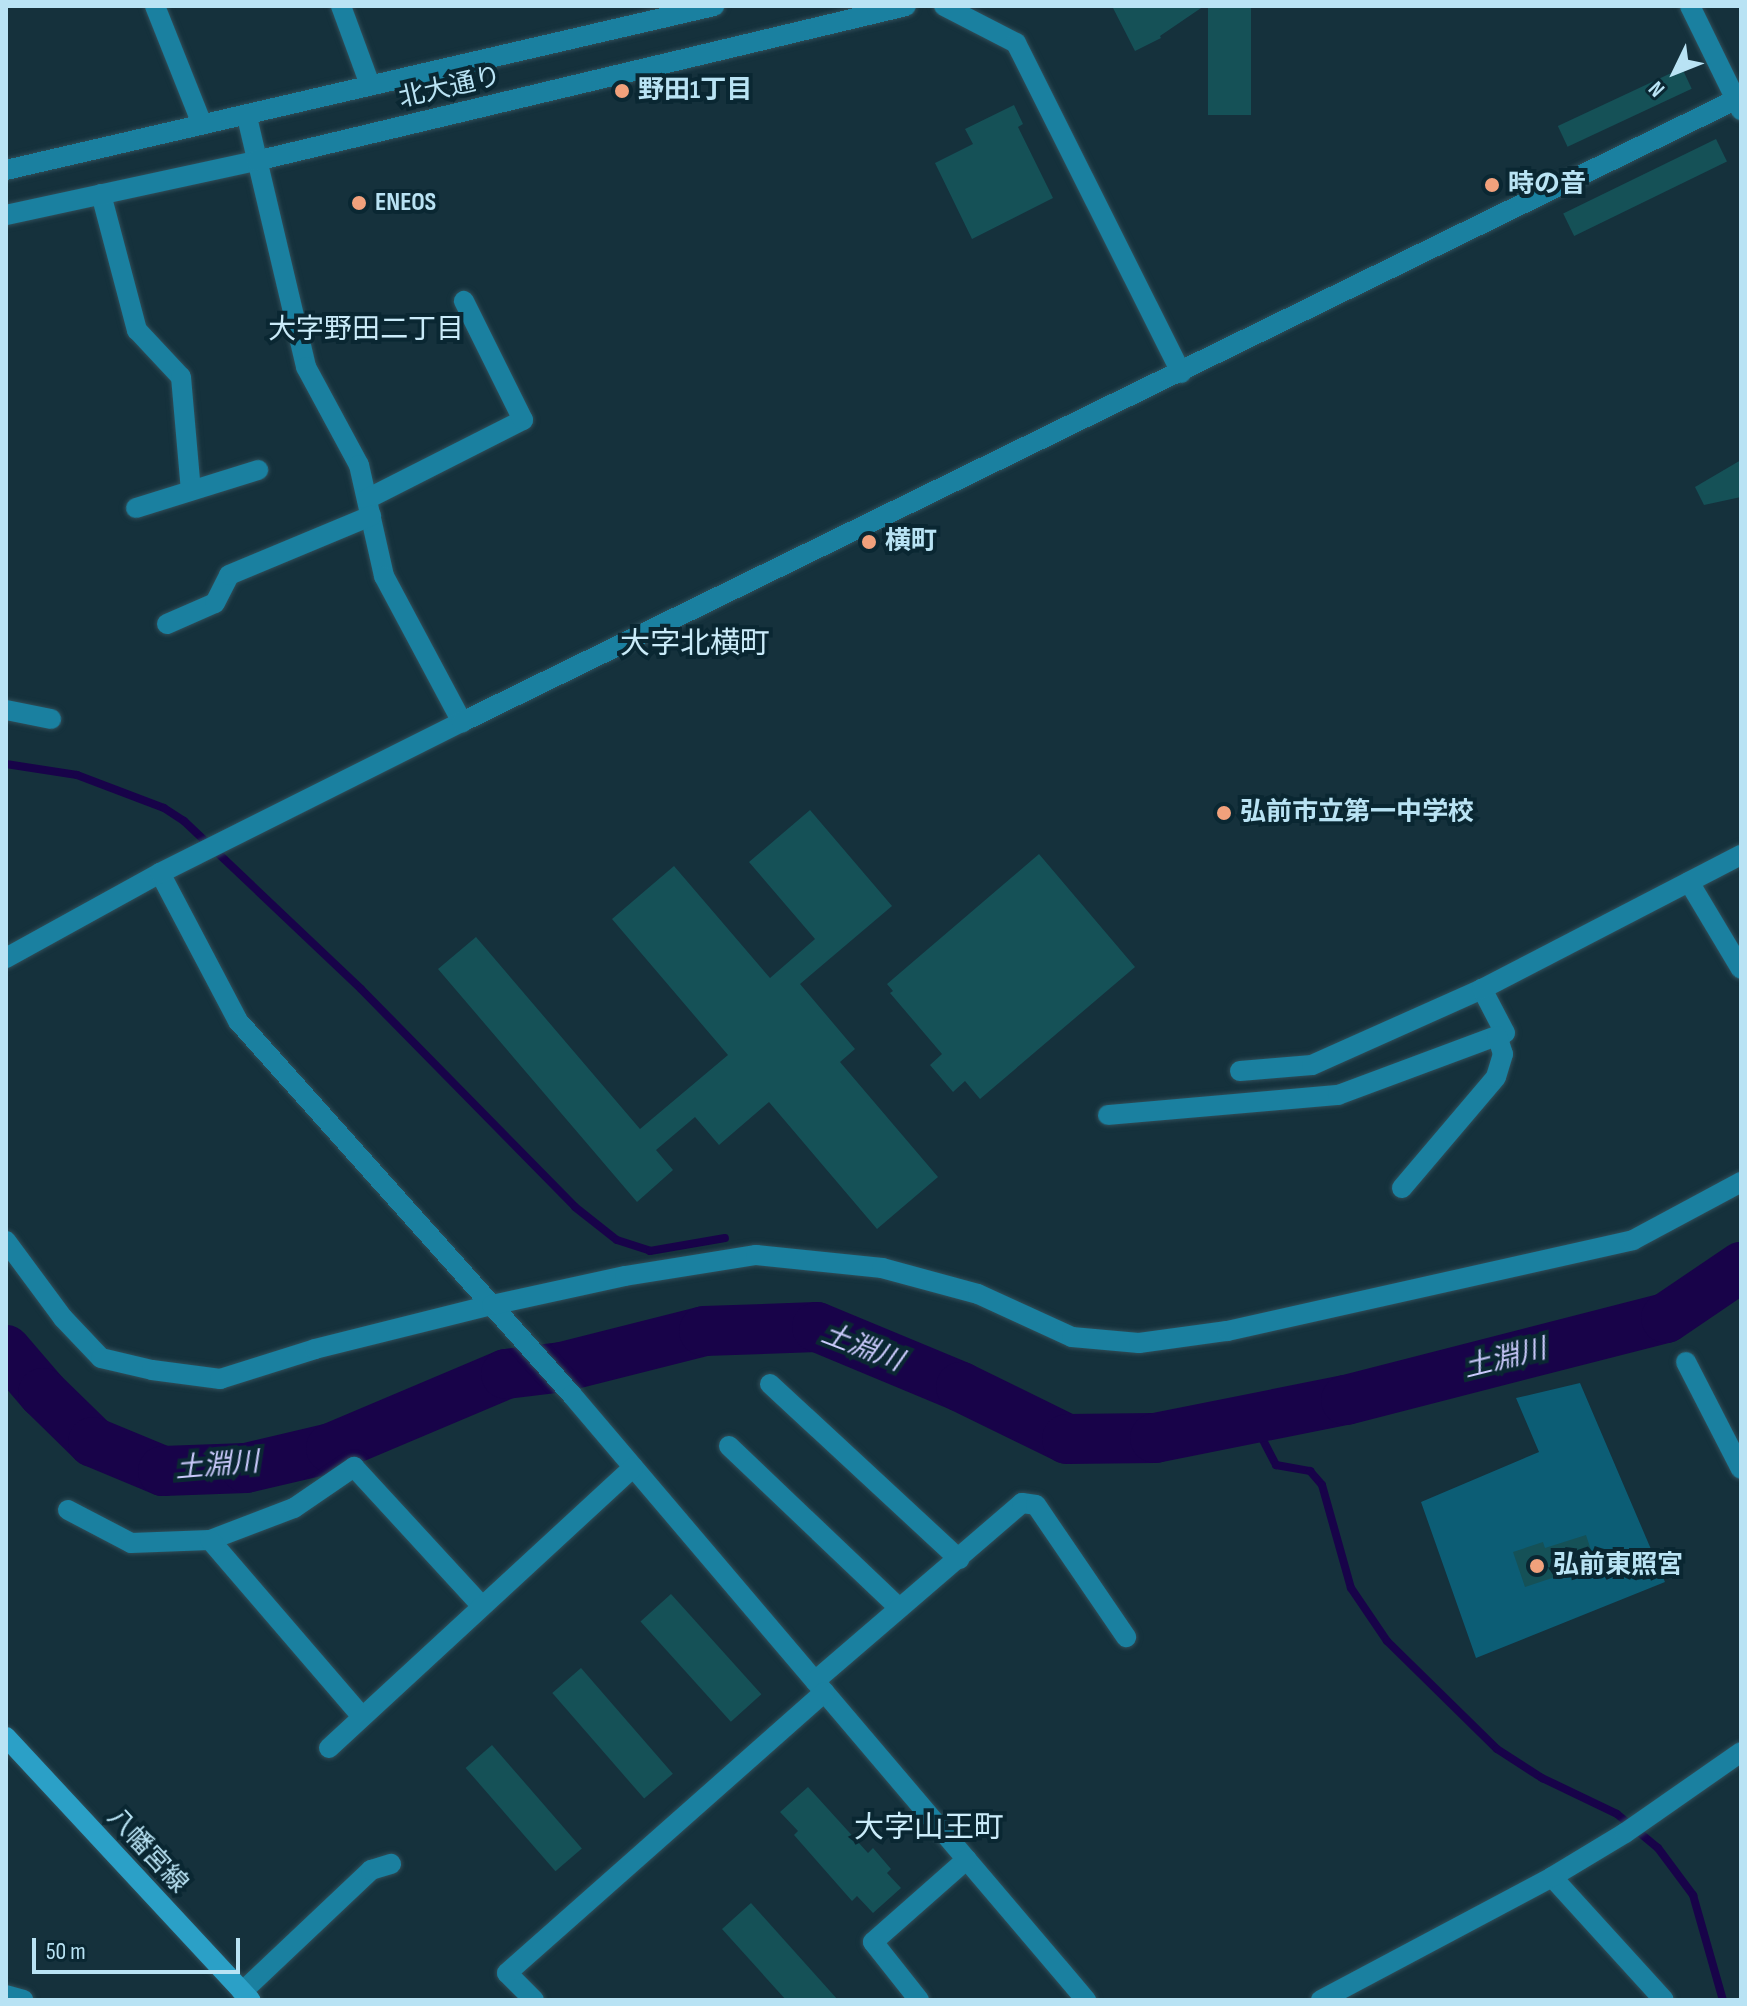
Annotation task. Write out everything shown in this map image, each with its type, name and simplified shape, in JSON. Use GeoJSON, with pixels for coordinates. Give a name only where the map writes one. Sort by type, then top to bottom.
{"type":"FeatureCollection","features":[{"type":"Feature","properties":{"kind":"main road","name":"八幡宮線"},"geometry":{"type":"LineString","coordinates":[[6,1737],[246,1996]]}},
{"type":"Feature","properties":{"kind":"street"},"geometry":{"type":"LineString","coordinates":[[155,6],[202,124]]}},
{"type":"Feature","properties":{"kind":"street"},"geometry":{"type":"LineString","coordinates":[[341,6],[370,85]]}},
{"type":"Feature","properties":{"kind":"street","name":"北大通り"},"geometry":{"type":"LineString","coordinates":[[6,170],[202,124],[247,117],[370,85],[714,6]]}},
{"type":"Feature","properties":{"kind":"street","name":"北大通り"},"geometry":{"type":"LineString","coordinates":[[6,215],[256,161],[906,6]]}},
{"type":"Feature","properties":{"kind":"street"},"geometry":{"type":"LineString","coordinates":[[944,6],[1016,43],[1181,373]]}},
{"type":"Feature","properties":{"kind":"street"},"geometry":{"type":"LineString","coordinates":[[6,958],[160,873],[462,722],[1739,103],[1690,6]]}},
{"type":"Feature","properties":{"kind":"street"},"geometry":{"type":"LineString","coordinates":[[247,117],[306,367],[359,465],[384,576],[462,722]]}},
{"type":"Feature","properties":{"kind":"street"},"geometry":{"type":"LineString","coordinates":[[101,194],[137,330],[181,377],[191,491]]}},
{"type":"Feature","properties":{"kind":"street"},"geometry":{"type":"LineString","coordinates":[[167,624],[215,603],[229,575],[369,508],[523,420],[464,301]]}},
{"type":"Feature","properties":{"kind":"street"},"geometry":{"type":"LineString","coordinates":[[136,508],[258,470]]}},
{"type":"Feature","properties":{"kind":"street"},"geometry":{"type":"LineString","coordinates":[[6,710],[51,719]]}},
{"type":"Feature","properties":{"kind":"street"},"geometry":{"type":"LineString","coordinates":[[1240,1071],[1312,1065],[1443,1009],[1741,855]]}},
{"type":"Feature","properties":{"kind":"street"},"geometry":{"type":"LineString","coordinates":[[160,873],[238,1021],[572,1395],[1086,2000]]}},
{"type":"Feature","properties":{"kind":"street"},"geometry":{"type":"LineString","coordinates":[[1689,882],[1741,969]]}},
{"type":"Feature","properties":{"kind":"street"},"geometry":{"type":"LineString","coordinates":[[1108,1115],[1338,1095],[1505,1033],[1482,989]]}},
{"type":"Feature","properties":{"kind":"street"},"geometry":{"type":"LineString","coordinates":[[1402,1188],[1496,1077],[1503,1054],[1497,1036]]}},
{"type":"Feature","properties":{"kind":"street"},"geometry":{"type":"LineString","coordinates":[[6,1241],[63,1318],[101,1358],[152,1370],[220,1379],[315,1349],[492,1305],[625,1276],[756,1255],[882,1268],[978,1294],[1072,1337],[1139,1343],[1227,1331],[1633,1240],[1741,1182]]}},
{"type":"Feature","properties":{"kind":"street"},"geometry":{"type":"LineString","coordinates":[[1686,1362],[1741,1469]]}},
{"type":"Feature","properties":{"kind":"street"},"geometry":{"type":"LineString","coordinates":[[770,1384],[959,1559]]}},
{"type":"Feature","properties":{"kind":"street"},"geometry":{"type":"LineString","coordinates":[[729,1446],[899,1608]]}},
{"type":"Feature","properties":{"kind":"street"},"geometry":{"type":"LineString","coordinates":[[68,1510],[131,1543],[210,1540],[294,1508],[354,1467],[482,1606]]}},
{"type":"Feature","properties":{"kind":"street"},"geometry":{"type":"LineString","coordinates":[[329,1748],[633,1467]]}},
{"type":"Feature","properties":{"kind":"street"},"geometry":{"type":"LineString","coordinates":[[534,2000],[507,1973],[820,1687],[899,1608],[1022,1503],[1036,1505],[1126,1637]]}},
{"type":"Feature","properties":{"kind":"street"},"geometry":{"type":"LineString","coordinates":[[210,1540],[362,1717]]}},
{"type":"Feature","properties":{"kind":"street"},"geometry":{"type":"LineString","coordinates":[[1321,2000],[1552,1877],[1741,1752]]}},
{"type":"Feature","properties":{"kind":"street"},"geometry":{"type":"LineString","coordinates":[[919,2000],[873,1942],[967,1859]]}},
{"type":"Feature","properties":{"kind":"street"},"geometry":{"type":"LineString","coordinates":[[246,1996],[371,1870],[391,1864]]}},
{"type":"Feature","properties":{"kind":"street"},"geometry":{"type":"LineString","coordinates":[[1552,1877],[1664,2000]]}},
{"type":"Feature","properties":{"kind":"street"},"geometry":{"type":"LineString","coordinates":[[6,1995],[23,2000]]}},
{"type":"Feature","properties":{"kind":"shaded area"},"geometry":{"type":"Polygon","coordinates":[[[1580,1383],[1665,1582],[1476,1658],[1421,1502],[1539,1452],[1516,1398],[1580,1383]]]}},
{"type":"Feature","properties":{"kind":"building"},"geometry":{"type":"Polygon","coordinates":[[[1112,6],[1204,6],[1161,38],[1135,51],[1112,6]]]}},
{"type":"Feature","properties":{"kind":"building"},"geometry":{"type":"Polygon","coordinates":[[[1208,6],[1251,6],[1251,115],[1208,115],[1208,6]]]}},
{"type":"Feature","properties":{"kind":"building"},"geometry":{"type":"Polygon","coordinates":[[[1682,68],[1692,89],[1568,147],[1558,126],[1682,68]]]}},
{"type":"Feature","properties":{"kind":"building"},"geometry":{"type":"Polygon","coordinates":[[[1014,105],[1023,124],[1018,127],[1053,198],[972,239],[935,163],[973,144],[965,129],[1014,105]]]}},
{"type":"Feature","properties":{"kind":"building"},"geometry":{"type":"Polygon","coordinates":[[[1716,139],[1727,161],[1574,236],[1563,214],[1716,139]]]}},
{"type":"Feature","properties":{"kind":"building"},"geometry":{"type":"Polygon","coordinates":[[[1741,460],[1741,497],[1704,505],[1695,487],[1741,460]]]}},
{"type":"Feature","properties":{"kind":"building"},"geometry":{"type":"Polygon","coordinates":[[[810,810],[892,906],[800,984],[855,1049],[840,1062],[938,1177],[877,1229],[769,1102],[719,1145],[695,1117],[656,1150],[673,1170],[637,1202],[438,969],[476,937],[640,1129],[728,1055],[612,919],[674,866],[770,978],[815,939],[749,862],[810,810]]]}},
{"type":"Feature","properties":{"kind":"building"},"geometry":{"type":"Polygon","coordinates":[[[1039,854],[1135,967],[980,1099],[965,1081],[953,1092],[930,1065],[942,1054],[890,993],[893,991],[887,984],[1039,854]]]}},
{"type":"Feature","properties":{"kind":"building","name":"弘前東照宮"},"geometry":{"type":"Polygon","coordinates":[[[1586,1535],[1592,1553],[1552,1567],[1555,1577],[1525,1587],[1513,1552],[1543,1542],[1545,1548],[1586,1535]]]}},
{"type":"Feature","properties":{"kind":"building"},"geometry":{"type":"Polygon","coordinates":[[[671,1594],[761,1694],[731,1722],[641,1621],[671,1594]]]}},
{"type":"Feature","properties":{"kind":"building"},"geometry":{"type":"Polygon","coordinates":[[[581,1668],[673,1774],[644,1799],[552,1693],[581,1668]]]}},
{"type":"Feature","properties":{"kind":"building"},"geometry":{"type":"Polygon","coordinates":[[[492,1745],[582,1848],[555,1871],[466,1768],[492,1745]]]}},
{"type":"Feature","properties":{"kind":"building"},"geometry":{"type":"Polygon","coordinates":[[[808,1787],[868,1853],[873,1848],[891,1869],[887,1873],[901,1888],[873,1913],[857,1896],[852,1901],[794,1835],[798,1831],[780,1812],[808,1787]]]}},
{"type":"Feature","properties":{"kind":"building"},"geometry":{"type":"Polygon","coordinates":[[[751,1903],[838,2000],[786,2000],[722,1929],[751,1903]]]}},
{"type":"Feature","properties":{"kind":"waterway"},"geometry":{"type":"LineString","coordinates":[[6,764],[77,775],[164,808],[184,821],[361,989],[575,1207],[617,1240],[650,1251],[725,1238]]}},
{"type":"Feature","properties":{"kind":"waterway","name":"土淵川"},"geometry":{"type":"LineString","coordinates":[[6,1350],[43,1393],[93,1442],[163,1471],[246,1468],[331,1448],[506,1374],[562,1367],[704,1331],[817,1327],[961,1387],[1067,1439],[1155,1438],[1346,1400],[1666,1318],[1741,1267]]}},
{"type":"Feature","properties":{"kind":"waterway"},"geometry":{"type":"LineString","coordinates":[[6,1386],[43,1393]]}},
{"type":"Feature","properties":{"kind":"waterway"},"geometry":{"type":"LineString","coordinates":[[1252,1419],[1276,1465],[1310,1471],[1322,1485],[1351,1588],[1387,1641],[1497,1749],[1542,1778],[1617,1814],[1658,1848],[1693,1895],[1723,2000]]}},
{"type":"Feature","properties":{"kind":"place","name":"野田1丁目"},"geometry":{"type":"Point","coordinates":[622,91]}},
{"type":"Feature","properties":{"kind":"place","name":"時の音"},"geometry":{"type":"Point","coordinates":[1492,185]}},
{"type":"Feature","properties":{"kind":"place","name":"ENEOS"},"geometry":{"type":"Point","coordinates":[359,203]}},
{"type":"Feature","properties":{"kind":"place","name":"横町"},"geometry":{"type":"Point","coordinates":[869,542]}},
{"type":"Feature","properties":{"kind":"place","name":"弘前市立第一中学校"},"geometry":{"type":"Point","coordinates":[1224,813]}},
{"type":"Feature","properties":{"kind":"place","name":"弘前東照宮"},"geometry":{"type":"Point","coordinates":[1537,1566]}},
{"type":"Feature","properties":{"kind":"district","name":"大字野田二丁目"},"geometry":{"type":"Point","coordinates":[366,330]}},
{"type":"Feature","properties":{"kind":"district","name":"大字北横町"},"geometry":{"type":"Point","coordinates":[695,644]}},
{"type":"Feature","properties":{"kind":"district","name":"大字山王町"},"geometry":{"type":"Point","coordinates":[929,1828]}}]}
